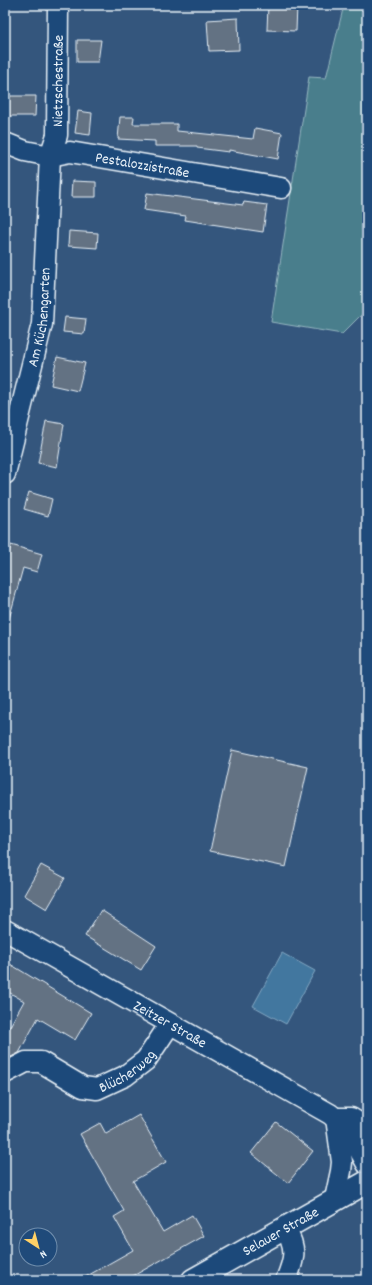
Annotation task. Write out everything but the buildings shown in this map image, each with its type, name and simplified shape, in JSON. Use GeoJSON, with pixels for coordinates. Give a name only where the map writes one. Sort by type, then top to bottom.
{"type":"FeatureCollection","features":[{"type":"Feature","properties":{"kind":"main road","name":"Selauer Straße"},"geometry":{"type":"LineString","coordinates":[[193,1280],[367,1182]]}},
{"type":"Feature","properties":{"kind":"street","name":"Nietzschestraße"},"geometry":{"type":"LineString","coordinates":[[50,156],[57,134],[58,5]]}},
{"type":"Feature","properties":{"kind":"street","name":"Pestalozzistraße"},"geometry":{"type":"LineString","coordinates":[[5,143],[25,151],[50,156],[70,152],[281,188]]}},
{"type":"Feature","properties":{"kind":"street","name":"Am Küchengarten"},"geometry":{"type":"LineString","coordinates":[[5,474],[42,324],[50,156]]}},
{"type":"Feature","properties":{"kind":"street","name":"Zeitzer Straße"},"geometry":{"type":"LineString","coordinates":[[5,930],[336,1118],[348,1130],[367,1164]]}},
{"type":"Feature","properties":{"kind":"street","name":"Blücherweg"},"geometry":{"type":"LineString","coordinates":[[5,1074],[26,1062],[41,1062],[83,1087],[97,1089],[125,1076],[146,1060],[170,1024]]}},
{"type":"Feature","properties":{"kind":"street","name":"Zeitzer Straße"},"geometry":{"type":"LineString","coordinates":[[336,1118],[351,1118],[367,1128]]}},
{"type":"Feature","properties":{"kind":"street"},"geometry":{"type":"LineString","coordinates":[[335,1200],[342,1171],[336,1118]]}},
{"type":"Feature","properties":{"kind":"street"},"geometry":{"type":"LineString","coordinates":[[285,1228],[291,1240],[293,1252],[286,1280]]}},
{"type":"Feature","properties":{"kind":"green space"},"geometry":{"type":"Polygon","coordinates":[[[344,5],[367,5],[367,309],[342,334],[271,322],[309,77],[326,78],[344,5]]]}},
{"type":"Feature","properties":{"kind":"water"},"geometry":{"type":"Polygon","coordinates":[[[282,953],[315,971],[286,1024],[253,1006],[282,953]]]}}]}
